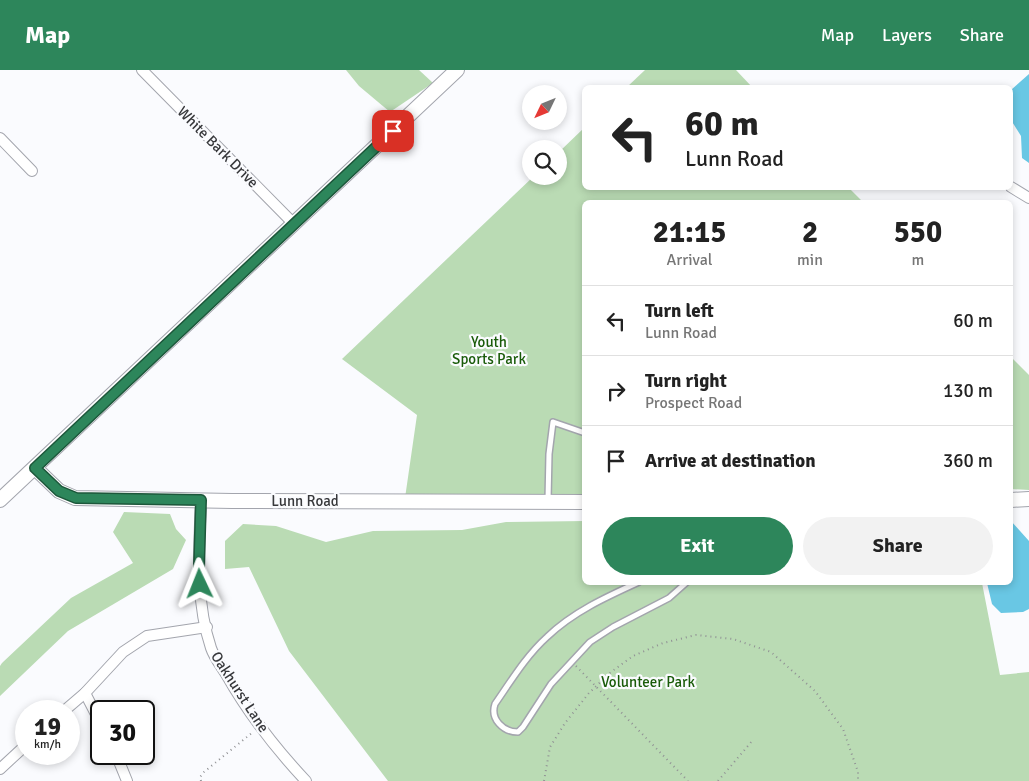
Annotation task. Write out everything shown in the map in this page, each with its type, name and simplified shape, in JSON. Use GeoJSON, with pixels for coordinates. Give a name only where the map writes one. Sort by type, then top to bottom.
{"type":"FeatureCollection","features":[{"type":"Feature","properties":{"kind":"street","name":"White Bark Drive"},"geometry":{"type":"LineString","coordinates":[[142,70],[294,224]]}},
{"type":"Feature","properties":{"kind":"street"},"geometry":{"type":"LineString","coordinates":[[0,500],[457,70]]}},
{"type":"Feature","properties":{"kind":"street"},"geometry":{"type":"LineString","coordinates":[[0,138],[32,171]]}},
{"type":"Feature","properties":{"kind":"street"},"geometry":{"type":"LineString","coordinates":[[1013,188],[1029,198]]}},
{"type":"Feature","properties":{"kind":"street","name":"Lunn Road"},"geometry":{"type":"LineString","coordinates":[[35,468],[59,491],[76,498],[582,502]]}},
{"type":"Feature","properties":{"kind":"street"},"geometry":{"type":"LineString","coordinates":[[1013,500],[1029,499]]}},
{"type":"Feature","properties":{"kind":"street","name":"Oakhurst Lane"},"geometry":{"type":"LineString","coordinates":[[201,500],[199,567],[201,600],[211,649],[236,692],[282,756],[306,781]]}},
{"type":"Feature","properties":{"kind":"street"},"geometry":{"type":"LineString","coordinates":[[77,700],[123,652],[147,636],[206,627]]}},
{"type":"Feature","properties":{"kind":"street"},"geometry":{"type":"LineString","coordinates":[[85,693],[90,703]]}},
{"type":"Feature","properties":{"kind":"street"},"geometry":{"type":"LineString","coordinates":[[0,769],[15,755]]}},
{"type":"Feature","properties":{"kind":"street"},"geometry":{"type":"LineString","coordinates":[[120,765],[127,781]]}},
{"type":"Feature","properties":{"kind":"lane"},"geometry":{"type":"LineString","coordinates":[[548,502],[548,454],[553,422],[582,432]]}},
{"type":"Feature","properties":{"kind":"lane"},"geometry":{"type":"LineString","coordinates":[[632,585],[571,617],[547,637],[523,664],[495,704],[493,711],[495,719],[511,732],[518,732],[550,684],[590,642],[669,598],[684,585]]}},
{"type":"Feature","properties":{"kind":"path"},"geometry":{"type":"LineString","coordinates":[[544,781],[550,747],[565,723],[595,686],[633,656],[663,643],[696,635],[733,639],[771,652],[815,691],[843,729],[858,772],[858,781]]}},
{"type":"Feature","properties":{"kind":"path"},"geometry":{"type":"LineString","coordinates":[[571,660],[688,781]]}},
{"type":"Feature","properties":{"kind":"path"},"geometry":{"type":"LineString","coordinates":[[201,781],[200,778],[204,772],[261,726]]}},
{"type":"Feature","properties":{"kind":"path"},"geometry":{"type":"LineString","coordinates":[[718,781],[753,740]]}},
{"type":"Feature","properties":{"kind":"green space"},"geometry":{"type":"Polygon","coordinates":[[[346,70],[419,70],[433,83],[390,112],[359,86],[346,70]]]}},
{"type":"Feature","properties":{"kind":"green space"},"geometry":{"type":"Polygon","coordinates":[[[645,70],[736,70],[750,85],[629,85],[645,70]]]}},
{"type":"Feature","properties":{"kind":"green space","name":"Youth Sports Park"},"geometry":{"type":"Polygon","coordinates":[[[582,130],[582,190],[851,190],[861,200],[582,200],[582,498],[405,498],[417,415],[342,359],[525,185],[567,185],[567,144],[582,130]]]}},
{"type":"Feature","properties":{"kind":"green space"},"geometry":{"type":"Polygon","coordinates":[[[1013,359],[1029,375],[1029,490],[1013,489],[1013,359]]]}},
{"type":"Feature","properties":{"kind":"green space"},"geometry":{"type":"Polygon","coordinates":[[[124,512],[170,514],[176,529],[186,540],[173,569],[68,631],[0,696],[0,666],[2,663],[71,598],[133,563],[113,532],[124,512]]]}},
{"type":"Feature","properties":{"kind":"green space","name":"Volunteer Park"},"geometry":{"type":"Polygon","coordinates":[[[582,521],[582,585],[982,585],[1000,675],[1029,672],[1029,781],[388,781],[289,651],[249,567],[225,569],[225,541],[243,524],[276,526],[326,542],[373,531],[462,530],[506,522],[582,521]]]}},
{"type":"Feature","properties":{"kind":"water"},"geometry":{"type":"Polygon","coordinates":[[[1029,74],[1029,163],[1022,158],[1021,136],[1013,123],[1013,88],[1029,74]]]}},
{"type":"Feature","properties":{"kind":"water"},"geometry":{"type":"Polygon","coordinates":[[[1013,523],[1029,541],[1029,609],[1023,612],[1001,613],[992,604],[987,585],[1013,585],[1013,523]]]}},
{"type":"Feature","properties":{"kind":"route"},"geometry":{"type":"LineString","coordinates":[[200,584],[201,500],[76,498],[59,491],[35,468],[393,131]]}}]}
